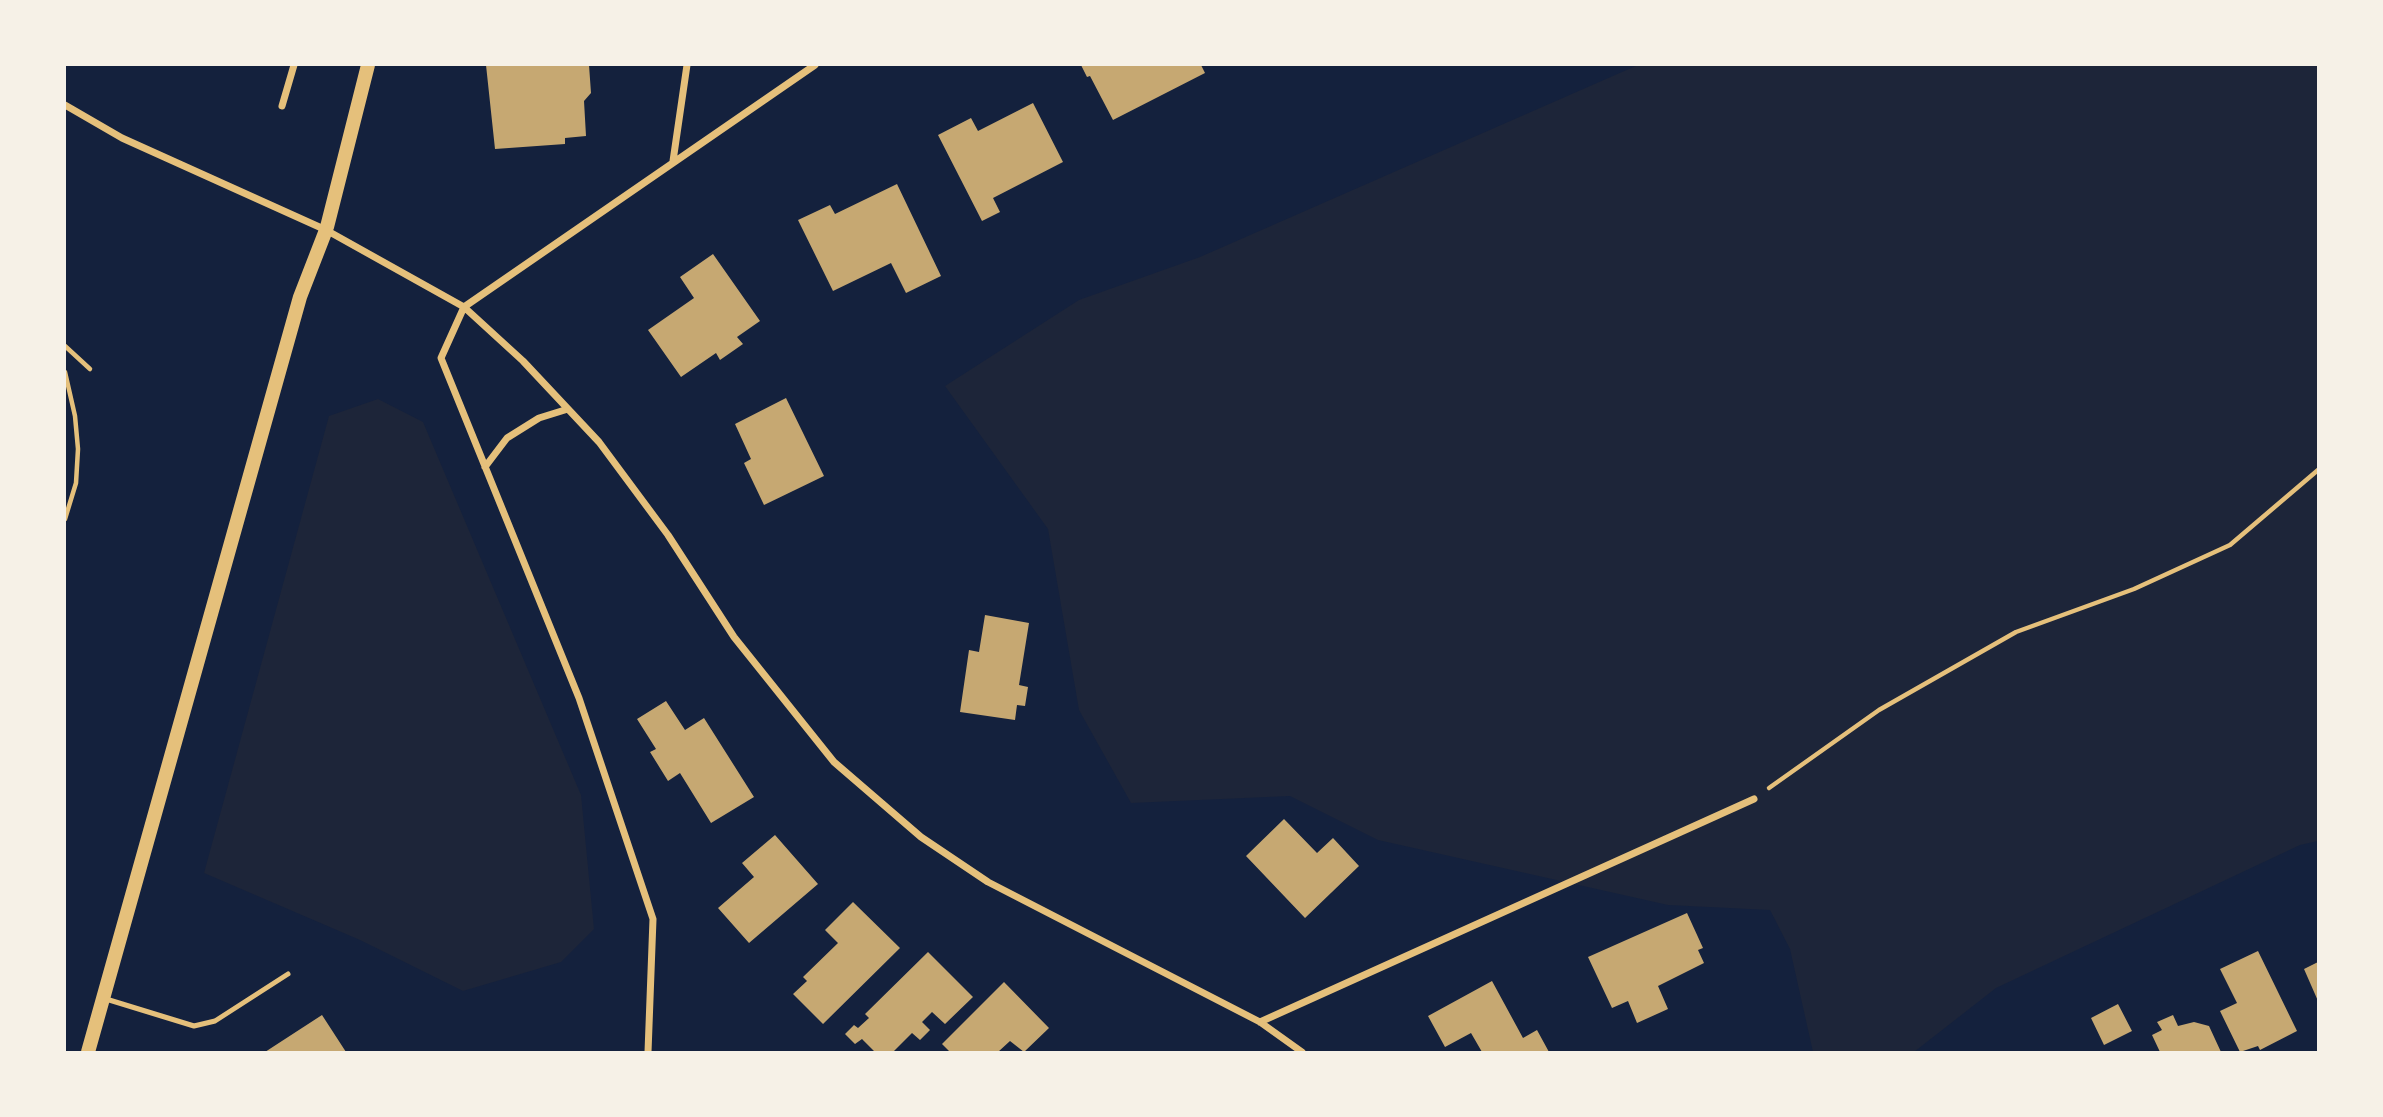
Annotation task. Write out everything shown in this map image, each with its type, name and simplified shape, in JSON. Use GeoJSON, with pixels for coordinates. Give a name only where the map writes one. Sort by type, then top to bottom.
{"type":"FeatureCollection","features":[{"type":"Feature","properties":{"kind":"main road"},"geometry":{"type":"LineString","coordinates":[[88,1052],[300,297],[326,229],[368,65]]}},
{"type":"Feature","properties":{"kind":"street"},"geometry":{"type":"LineString","coordinates":[[282,106],[294,65]]}},
{"type":"Feature","properties":{"kind":"street"},"geometry":{"type":"LineString","coordinates":[[673,161],[687,65]]}},
{"type":"Feature","properties":{"kind":"street"},"geometry":{"type":"LineString","coordinates":[[648,1052],[653,919],[579,698],[440,358],[464,307],[814,65]]}},
{"type":"Feature","properties":{"kind":"street"},"geometry":{"type":"LineString","coordinates":[[65,105],[122,138],[326,229],[464,307],[523,361],[599,442],[668,535],[734,637],[834,762],[921,836],[988,882],[1260,1022],[1303,1052]]}},
{"type":"Feature","properties":{"kind":"street"},"geometry":{"type":"LineString","coordinates":[[485,467],[507,438],[539,418],[568,409]]}},
{"type":"Feature","properties":{"kind":"street"},"geometry":{"type":"LineString","coordinates":[[1260,1022],[1755,799]]}},
{"type":"Feature","properties":{"kind":"lane"},"geometry":{"type":"LineString","coordinates":[[103,998],[194,1026],[215,1021],[288,974]]}},
{"type":"Feature","properties":{"kind":"path"},"geometry":{"type":"LineString","coordinates":[[65,346],[89,369]]}},
{"type":"Feature","properties":{"kind":"path"},"geometry":{"type":"LineString","coordinates":[[65,372],[75,416],[78,449],[76,483],[65,519]]}},
{"type":"Feature","properties":{"kind":"path"},"geometry":{"type":"LineString","coordinates":[[1755,799],[1880,710],[2016,632],[2134,589],[2230,545],[2318,470]]}},
{"type":"Feature","properties":{"kind":"shaded area"},"geometry":{"type":"Polygon","coordinates":[[[1638,65],[2318,65],[2318,841],[2300,845],[1996,988],[1914,1052],[1813,1052],[1790,949],[1770,910],[1668,905],[1378,840],[1290,796],[1131,803],[1079,710],[1048,529],[945,386],[1079,300],[1200,257],[1638,65]]]}},
{"type":"Feature","properties":{"kind":"shaded area"},"geometry":{"type":"Polygon","coordinates":[[[378,399],[423,422],[581,795],[594,929],[561,962],[463,991],[360,940],[204,873],[329,416],[378,399]]]}},
{"type":"Feature","properties":{"kind":"building"},"geometry":{"type":"Polygon","coordinates":[[[486,65],[589,65],[591,93],[584,101],[586,136],[565,138],[565,144],[495,149],[486,65]]]}},
{"type":"Feature","properties":{"kind":"building"},"geometry":{"type":"Polygon","coordinates":[[[1081,65],[1201,65],[1205,73],[1113,120],[1090,76],[1087,77],[1081,65]]]}},
{"type":"Feature","properties":{"kind":"building"},"geometry":{"type":"Polygon","coordinates":[[[1033,103],[1063,162],[993,198],[1000,212],[982,221],[938,135],[971,118],[978,131],[1033,103]]]}},
{"type":"Feature","properties":{"kind":"building"},"geometry":{"type":"Polygon","coordinates":[[[897,184],[941,276],[906,293],[891,263],[833,291],[798,220],[830,205],[835,214],[897,184]]]}},
{"type":"Feature","properties":{"kind":"building"},"geometry":{"type":"Polygon","coordinates":[[[713,254],[760,321],[737,337],[743,344],[720,360],[716,353],[681,377],[648,330],[694,298],[680,277],[713,254]]]}},
{"type":"Feature","properties":{"kind":"building"},"geometry":{"type":"Polygon","coordinates":[[[786,398],[824,476],[764,505],[744,463],[751,459],[735,424],[786,398]]]}},
{"type":"Feature","properties":{"kind":"building"},"geometry":{"type":"Polygon","coordinates":[[[985,615],[1029,623],[1019,685],[1028,687],[1025,706],[1017,705],[1015,720],[960,712],[969,650],[979,652],[985,615]]]}},
{"type":"Feature","properties":{"kind":"building"},"geometry":{"type":"Polygon","coordinates":[[[666,701],[685,730],[704,718],[754,797],[711,823],[680,773],[668,781],[650,752],[656,749],[637,719],[666,701]]]}},
{"type":"Feature","properties":{"kind":"building"},"geometry":{"type":"Polygon","coordinates":[[[1284,819],[1317,853],[1333,838],[1359,866],[1305,918],[1246,856],[1284,819]]]}},
{"type":"Feature","properties":{"kind":"building"},"geometry":{"type":"Polygon","coordinates":[[[775,835],[818,884],[749,943],[718,908],[754,877],[742,863],[775,835]]]}},
{"type":"Feature","properties":{"kind":"building"},"geometry":{"type":"Polygon","coordinates":[[[853,902],[900,948],[823,1024],[793,994],[807,981],[803,977],[838,943],[825,930],[853,902]]]}},
{"type":"Feature","properties":{"kind":"building"},"geometry":{"type":"Polygon","coordinates":[[[1687,913],[1703,948],[1698,950],[1704,963],[1658,986],[1668,1009],[1637,1023],[1628,1001],[1612,1008],[1588,957],[1687,913]]]}},
{"type":"Feature","properties":{"kind":"building"},"geometry":{"type":"Polygon","coordinates":[[[2258,951],[2297,1031],[2260,1050],[2258,1046],[2240,1052],[2220,1011],[2237,1003],[2220,969],[2258,951]]]}},
{"type":"Feature","properties":{"kind":"building"},"geometry":{"type":"Polygon","coordinates":[[[928,952],[973,997],[945,1024],[932,1012],[922,1022],[930,1030],[920,1040],[912,1033],[893,1052],[875,1052],[862,1039],[855,1044],[845,1034],[854,1025],[858,1028],[869,1018],[865,1014],[928,952]]]}},
{"type":"Feature","properties":{"kind":"building"},"geometry":{"type":"Polygon","coordinates":[[[2318,962],[2318,1001],[2304,969],[2318,962]]]}},
{"type":"Feature","properties":{"kind":"building"},"geometry":{"type":"Polygon","coordinates":[[[1492,981],[1523,1038],[1537,1030],[1549,1052],[1482,1052],[1471,1033],[1445,1047],[1428,1016],[1492,981]]]}},
{"type":"Feature","properties":{"kind":"building"},"geometry":{"type":"Polygon","coordinates":[[[1004,982],[1049,1028],[1024,1052],[1010,1041],[998,1052],[950,1052],[942,1044],[1004,982]]]}},
{"type":"Feature","properties":{"kind":"building"},"geometry":{"type":"Polygon","coordinates":[[[2118,1004],[2132,1031],[2104,1045],[2091,1018],[2118,1004]]]}},
{"type":"Feature","properties":{"kind":"building"},"geometry":{"type":"Polygon","coordinates":[[[322,1015],[346,1052],[265,1052],[322,1015]]]}},
{"type":"Feature","properties":{"kind":"building"},"geometry":{"type":"Polygon","coordinates":[[[2173,1015],[2178,1026],[2194,1022],[2209,1026],[2221,1052],[2160,1052],[2152,1035],[2162,1030],[2157,1022],[2173,1015]]]}}]}
